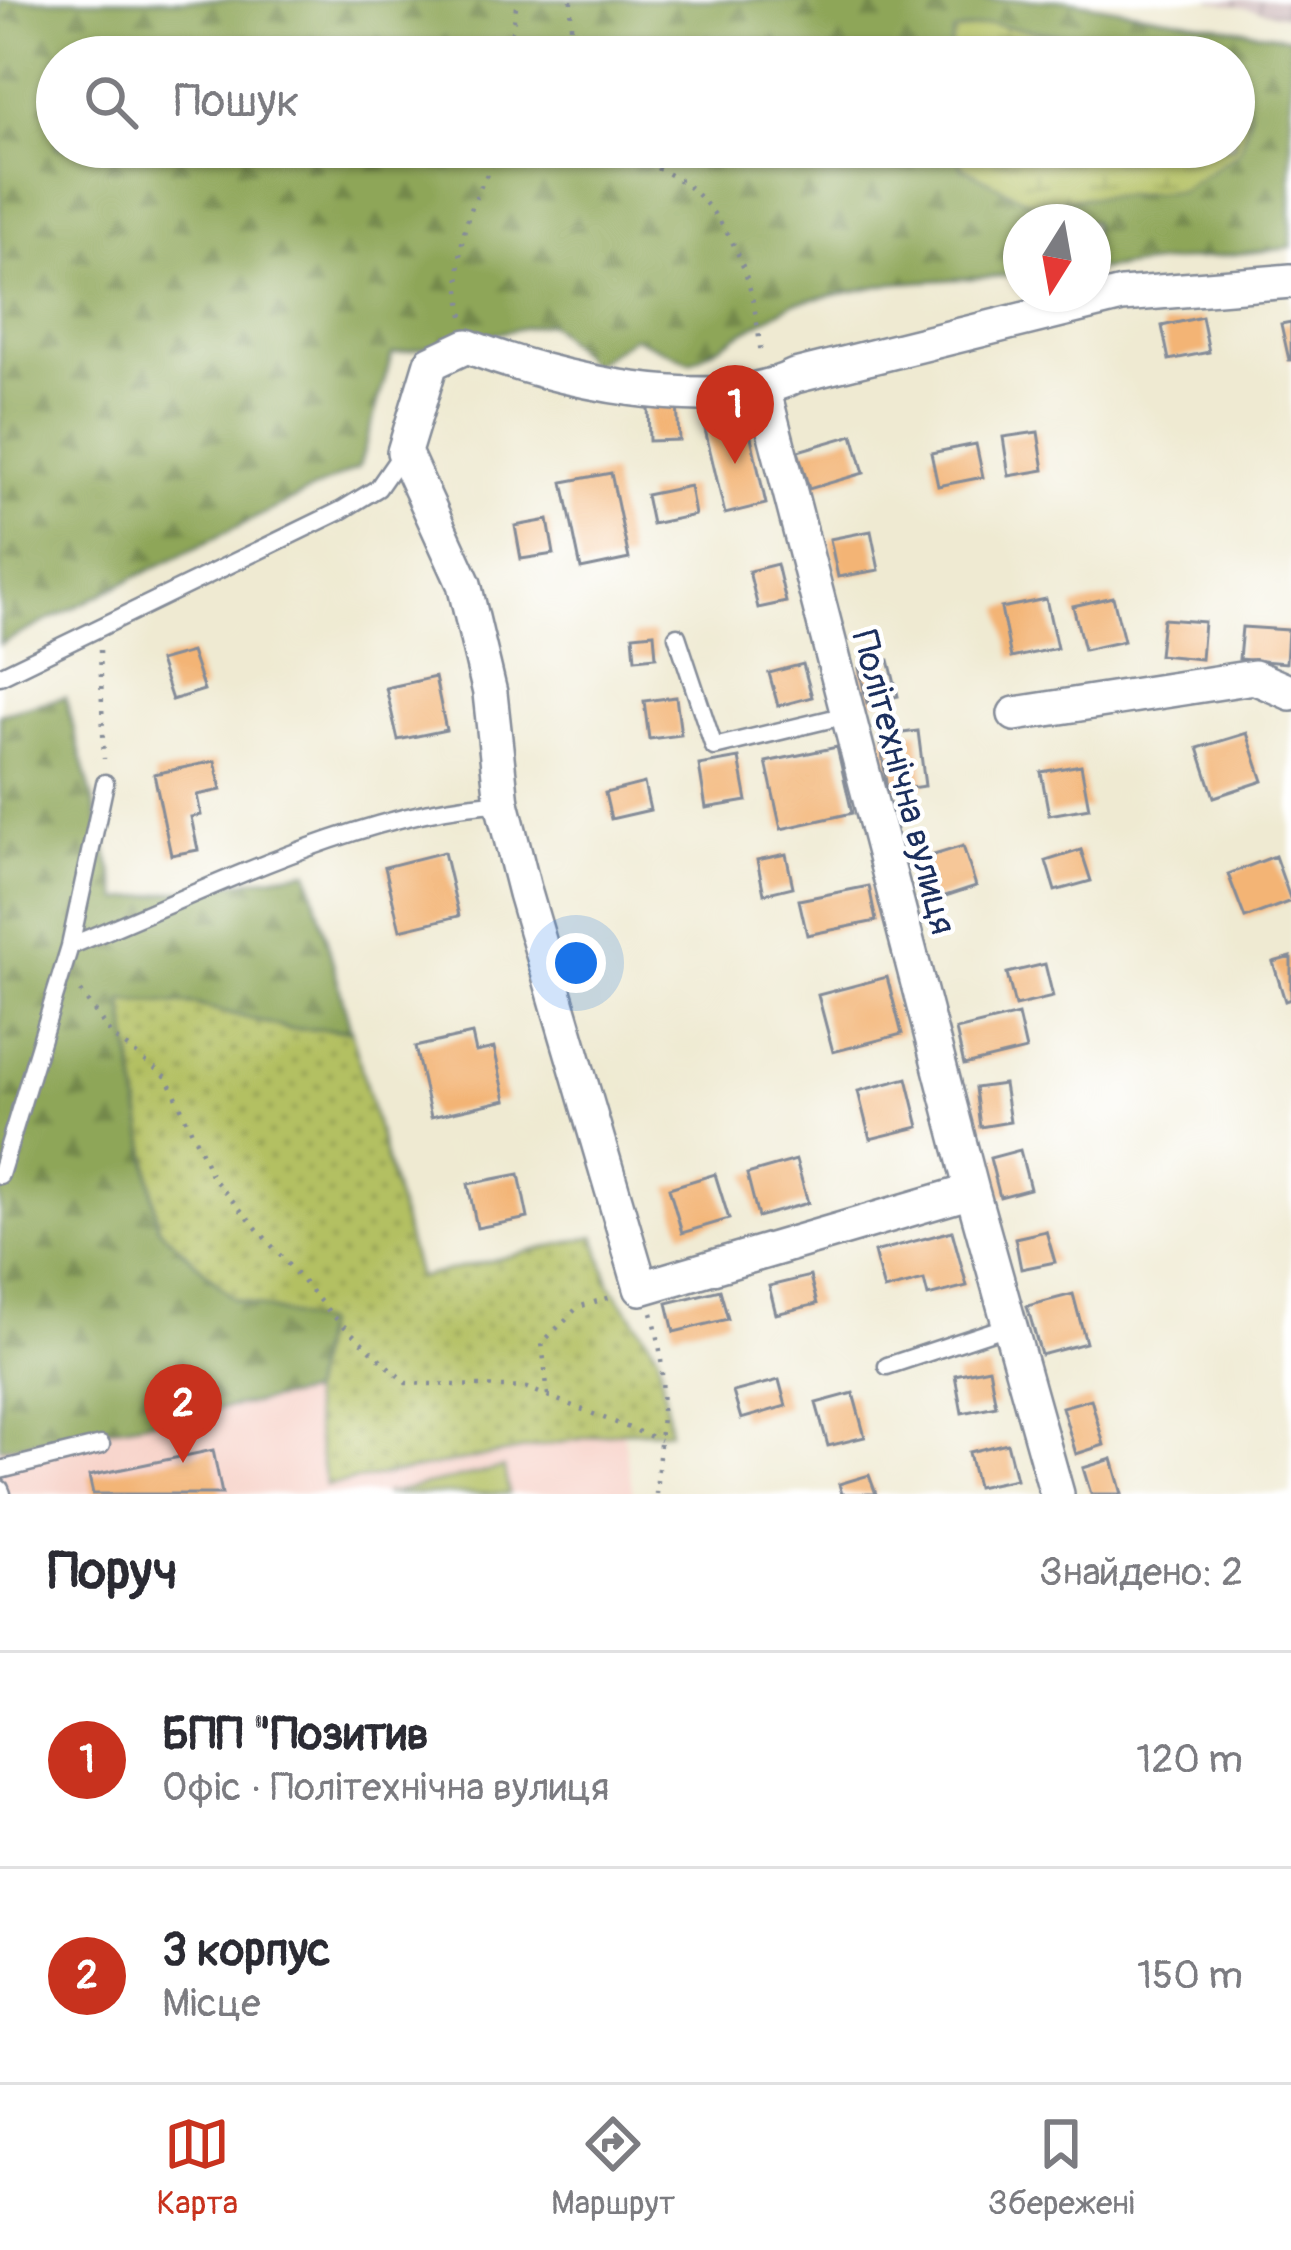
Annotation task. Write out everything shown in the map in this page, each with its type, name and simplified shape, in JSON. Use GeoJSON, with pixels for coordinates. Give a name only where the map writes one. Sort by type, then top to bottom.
{"type":"FeatureCollection","features":[{"type":"Feature","properties":{"kind":"street"},"geometry":{"type":"LineString","coordinates":[[972,1190],[641,1288],[502,803],[490,693],[464,584],[404,452],[431,363],[467,346],[518,366],[609,388],[764,392],[795,376],[1122,295],[1291,280]]}},
{"type":"Feature","properties":{"kind":"street","name":"Політехнічна вулиця"},"geometry":{"type":"LineString","coordinates":[[764,392],[972,1190],[1057,1494]]}},
{"type":"Feature","properties":{"kind":"street"},"geometry":{"type":"LineString","coordinates":[[1015,714],[1254,677],[1291,693]]}},
{"type":"Feature","properties":{"kind":"lane"},"geometry":{"type":"LineString","coordinates":[[0,676],[342,510],[378,488],[404,452]]}},
{"type":"Feature","properties":{"kind":"lane"},"geometry":{"type":"LineString","coordinates":[[677,637],[714,747],[847,715]]}},
{"type":"Feature","properties":{"kind":"lane"},"geometry":{"type":"LineString","coordinates":[[0,1175],[70,946],[105,783]]}},
{"type":"Feature","properties":{"kind":"lane"},"geometry":{"type":"LineString","coordinates":[[70,946],[379,823],[464,804],[502,803]]}},
{"type":"Feature","properties":{"kind":"lane"},"geometry":{"type":"LineString","coordinates":[[887,1366],[1010,1325]]}},
{"type":"Feature","properties":{"kind":"lane"},"geometry":{"type":"LineString","coordinates":[[0,1470],[100,1445]]}},
{"type":"Feature","properties":{"kind":"path"},"geometry":{"type":"LineString","coordinates":[[512,36],[518,0]]}},
{"type":"Feature","properties":{"kind":"path"},"geometry":{"type":"LineString","coordinates":[[571,0],[572,36]]}},
{"type":"Feature","properties":{"kind":"path"},"geometry":{"type":"LineString","coordinates":[[467,346],[455,267],[471,202],[490,168]]}},
{"type":"Feature","properties":{"kind":"path"},"geometry":{"type":"LineString","coordinates":[[659,168],[689,188],[732,236],[755,300],[764,392]]}},
{"type":"Feature","properties":{"kind":"path"},"geometry":{"type":"LineString","coordinates":[[100,629],[105,783]]}},
{"type":"Feature","properties":{"kind":"path"},"geometry":{"type":"LineString","coordinates":[[63,967],[112,1036],[167,1078],[212,1177],[332,1316],[406,1383],[527,1388],[660,1440]]}},
{"type":"Feature","properties":{"kind":"path"},"geometry":{"type":"LineString","coordinates":[[548,1396],[542,1343],[578,1307],[641,1288],[660,1347],[656,1494]]}},
{"type":"Feature","properties":{"kind":"shaded area"},"geometry":{"type":"Polygon","coordinates":[[[1206,0],[1291,0],[1291,17],[1206,0]]]}},
{"type":"Feature","properties":{"kind":"shaded area"},"geometry":{"type":"Polygon","coordinates":[[[309,1393],[327,1486],[623,1431],[633,1494],[0,1494],[0,1448],[309,1393]]]}},
{"type":"Feature","properties":{"kind":"green space"},"geometry":{"type":"Polygon","coordinates":[[[0,0],[1066,0],[1291,38],[1291,248],[1111,268],[1111,204],[1003,204],[1003,276],[894,283],[794,303],[691,362],[634,337],[591,365],[548,323],[392,354],[359,467],[0,644],[0,0]]]}},
{"type":"Feature","properties":{"kind":"green space"},"geometry":{"type":"Polygon","coordinates":[[[990,24],[1066,36],[953,36],[990,24]]]}},
{"type":"Feature","properties":{"kind":"green space"},"geometry":{"type":"Polygon","coordinates":[[[964,168],[1215,168],[1180,191],[1029,202],[964,168]]]}},
{"type":"Feature","properties":{"kind":"green space"},"geometry":{"type":"Polygon","coordinates":[[[65,697],[120,900],[308,871],[351,1030],[289,1029],[194,1004],[123,1001],[158,1227],[234,1299],[323,1324],[309,1393],[0,1448],[0,714],[65,697]]]}},
{"type":"Feature","properties":{"kind":"green space"},"geometry":{"type":"Polygon","coordinates":[[[123,1000],[194,1004],[289,1029],[351,1030],[418,1278],[595,1236],[609,1283],[658,1353],[670,1431],[623,1431],[326,1486],[309,1393],[322,1324],[234,1299],[158,1227],[123,1000]]]}},
{"type":"Feature","properties":{"kind":"green space"},"geometry":{"type":"Polygon","coordinates":[[[504,1468],[509,1494],[384,1494],[504,1468]]]}},
{"type":"Feature","properties":{"kind":"building"},"geometry":{"type":"Polygon","coordinates":[[[1202,317],[1209,352],[1169,360],[1162,326],[1202,317]]]}},
{"type":"Feature","properties":{"kind":"building"},"geometry":{"type":"Polygon","coordinates":[[[1291,322],[1291,360],[1289,360],[1281,324],[1291,322]]]}},
{"type":"Feature","properties":{"kind":"building"},"geometry":{"type":"Polygon","coordinates":[[[677,403],[679,440],[649,441],[648,404],[677,403]]]}},
{"type":"Feature","properties":{"kind":"building"},"geometry":{"type":"Polygon","coordinates":[[[746,415],[766,504],[725,514],[704,425],[746,415]]]}},
{"type":"Feature","properties":{"kind":"building"},"geometry":{"type":"Polygon","coordinates":[[[1038,432],[1044,470],[1009,476],[1003,437],[1038,432]]]}},
{"type":"Feature","properties":{"kind":"building"},"geometry":{"type":"Polygon","coordinates":[[[853,435],[864,473],[809,489],[798,451],[853,435]]]}},
{"type":"Feature","properties":{"kind":"building"},"geometry":{"type":"Polygon","coordinates":[[[976,444],[983,477],[938,486],[931,453],[976,444]]]}},
{"type":"Feature","properties":{"kind":"building"},"geometry":{"type":"Polygon","coordinates":[[[611,473],[629,559],[581,569],[563,482],[611,473]]]}},
{"type":"Feature","properties":{"kind":"building"},"geometry":{"type":"Polygon","coordinates":[[[690,486],[695,515],[652,524],[646,495],[690,486]]]}},
{"type":"Feature","properties":{"kind":"building"},"geometry":{"type":"Polygon","coordinates":[[[548,520],[554,554],[521,559],[515,526],[548,520]]]}},
{"type":"Feature","properties":{"kind":"building"},"geometry":{"type":"Polygon","coordinates":[[[871,531],[879,570],[838,577],[830,539],[871,531]]]}},
{"type":"Feature","properties":{"kind":"building"},"geometry":{"type":"Polygon","coordinates":[[[777,564],[786,602],[758,608],[749,571],[777,564]]]}},
{"type":"Feature","properties":{"kind":"building"},"geometry":{"type":"Polygon","coordinates":[[[1113,597],[1124,641],[1084,650],[1073,606],[1113,597]]]}},
{"type":"Feature","properties":{"kind":"building"},"geometry":{"type":"Polygon","coordinates":[[[1046,599],[1057,648],[1011,658],[1001,608],[1046,599]]]}},
{"type":"Feature","properties":{"kind":"building"},"geometry":{"type":"Polygon","coordinates":[[[1163,619],[1204,622],[1201,659],[1159,655],[1163,619]]]}},
{"type":"Feature","properties":{"kind":"building"},"geometry":{"type":"Polygon","coordinates":[[[1242,627],[1288,630],[1286,663],[1239,659],[1242,627]]]}},
{"type":"Feature","properties":{"kind":"building"},"geometry":{"type":"Polygon","coordinates":[[[654,633],[656,657],[635,659],[633,635],[654,633]]]}},
{"type":"Feature","properties":{"kind":"building"},"geometry":{"type":"Polygon","coordinates":[[[191,652],[204,690],[172,700],[159,661],[191,652]]]}},
{"type":"Feature","properties":{"kind":"building"},"geometry":{"type":"Polygon","coordinates":[[[889,660],[898,696],[867,703],[859,668],[889,660]]]}},
{"type":"Feature","properties":{"kind":"building"},"geometry":{"type":"Polygon","coordinates":[[[803,664],[812,697],[778,706],[769,673],[803,664]]]}},
{"type":"Feature","properties":{"kind":"building"},"geometry":{"type":"Polygon","coordinates":[[[435,677],[446,730],[398,740],[386,688],[435,677]]]}},
{"type":"Feature","properties":{"kind":"building"},"geometry":{"type":"Polygon","coordinates":[[[676,697],[681,735],[649,739],[644,701],[676,697]]]}},
{"type":"Feature","properties":{"kind":"building"},"geometry":{"type":"Polygon","coordinates":[[[918,731],[925,786],[887,791],[880,736],[918,731]]]}},
{"type":"Feature","properties":{"kind":"building"},"geometry":{"type":"Polygon","coordinates":[[[1247,733],[1263,781],[1214,797],[1198,748],[1247,733]]]}},
{"type":"Feature","properties":{"kind":"building"},"geometry":{"type":"Polygon","coordinates":[[[837,747],[852,813],[781,829],[766,762],[837,747]]]}},
{"type":"Feature","properties":{"kind":"building"},"geometry":{"type":"Polygon","coordinates":[[[739,758],[747,801],[706,808],[699,765],[739,758]]]}},
{"type":"Feature","properties":{"kind":"building"},"geometry":{"type":"Polygon","coordinates":[[[215,761],[221,790],[197,795],[201,815],[191,817],[198,850],[171,855],[154,774],[215,761]]]}},
{"type":"Feature","properties":{"kind":"building"},"geometry":{"type":"Polygon","coordinates":[[[1081,765],[1089,808],[1049,815],[1041,772],[1081,765]]]}},
{"type":"Feature","properties":{"kind":"building"},"geometry":{"type":"Polygon","coordinates":[[[644,783],[650,810],[611,819],[605,793],[644,783]]]}},
{"type":"Feature","properties":{"kind":"building"},"geometry":{"type":"Polygon","coordinates":[[[963,846],[976,886],[927,902],[914,861],[963,846]]]}},
{"type":"Feature","properties":{"kind":"building"},"geometry":{"type":"Polygon","coordinates":[[[1081,850],[1091,881],[1055,891],[1046,861],[1081,850]]]}},
{"type":"Feature","properties":{"kind":"building"},"geometry":{"type":"Polygon","coordinates":[[[444,852],[459,916],[400,930],[385,867],[444,852]]]}},
{"type":"Feature","properties":{"kind":"building"},"geometry":{"type":"Polygon","coordinates":[[[786,854],[793,887],[764,894],[757,860],[786,854]]]}},
{"type":"Feature","properties":{"kind":"building"},"geometry":{"type":"Polygon","coordinates":[[[1275,856],[1291,901],[1245,918],[1228,874],[1275,856]]]}},
{"type":"Feature","properties":{"kind":"building"},"geometry":{"type":"Polygon","coordinates":[[[869,886],[876,921],[807,935],[799,900],[869,886]]]}},
{"type":"Feature","properties":{"kind":"building"},"geometry":{"type":"Polygon","coordinates":[[[1291,957],[1291,999],[1285,1001],[1273,962],[1291,957]]]}},
{"type":"Feature","properties":{"kind":"building"},"geometry":{"type":"Polygon","coordinates":[[[1045,964],[1053,997],[1015,1006],[1007,973],[1045,964]]]}},
{"type":"Feature","properties":{"kind":"building"},"geometry":{"type":"Polygon","coordinates":[[[887,977],[902,1034],[833,1052],[818,995],[887,977]]]}},
{"type":"Feature","properties":{"kind":"building"},"geometry":{"type":"Polygon","coordinates":[[[1018,1015],[1026,1050],[964,1065],[956,1030],[1018,1015]]]}},
{"type":"Feature","properties":{"kind":"building"},"geometry":{"type":"Polygon","coordinates":[[[472,1034],[476,1052],[494,1048],[506,1100],[431,1117],[415,1047],[472,1034]]]}},
{"type":"Feature","properties":{"kind":"building"},"geometry":{"type":"Polygon","coordinates":[[[907,1078],[919,1127],[870,1139],[858,1091],[907,1078]]]}},
{"type":"Feature","properties":{"kind":"building"},"geometry":{"type":"Polygon","coordinates":[[[1004,1084],[1010,1122],[980,1127],[975,1088],[1004,1084]]]}},
{"type":"Feature","properties":{"kind":"building"},"geometry":{"type":"Polygon","coordinates":[[[1020,1150],[1030,1189],[1000,1197],[990,1158],[1020,1150]]]}},
{"type":"Feature","properties":{"kind":"building"},"geometry":{"type":"Polygon","coordinates":[[[796,1160],[808,1203],[758,1217],[747,1174],[796,1160]]]}},
{"type":"Feature","properties":{"kind":"building"},"geometry":{"type":"Polygon","coordinates":[[[519,1174],[528,1218],[477,1228],[468,1184],[519,1174]]]}},
{"type":"Feature","properties":{"kind":"building"},"geometry":{"type":"Polygon","coordinates":[[[715,1174],[729,1219],[682,1233],[669,1188],[715,1174]]]}},
{"type":"Feature","properties":{"kind":"building"},"geometry":{"type":"Polygon","coordinates":[[[952,1231],[967,1286],[928,1296],[924,1280],[884,1290],[874,1252],[952,1231]]]}},
{"type":"Feature","properties":{"kind":"building"},"geometry":{"type":"Polygon","coordinates":[[[1046,1231],[1055,1262],[1021,1269],[1015,1238],[1046,1231]]]}},
{"type":"Feature","properties":{"kind":"building"},"geometry":{"type":"Polygon","coordinates":[[[810,1276],[817,1304],[776,1314],[769,1286],[810,1276]]]}},
{"type":"Feature","properties":{"kind":"building"},"geometry":{"type":"Polygon","coordinates":[[[720,1290],[728,1319],[674,1332],[667,1303],[720,1290]]]}},
{"type":"Feature","properties":{"kind":"building"},"geometry":{"type":"Polygon","coordinates":[[[1073,1294],[1086,1343],[1041,1355],[1027,1306],[1073,1294]]]}},
{"type":"Feature","properties":{"kind":"building"},"geometry":{"type":"Polygon","coordinates":[[[989,1368],[996,1406],[962,1413],[955,1375],[989,1368]]]}},
{"type":"Feature","properties":{"kind":"building"},"geometry":{"type":"Polygon","coordinates":[[[779,1380],[786,1406],[741,1419],[733,1392],[779,1380]]]}},
{"type":"Feature","properties":{"kind":"building"},"geometry":{"type":"Polygon","coordinates":[[[853,1393],[865,1437],[828,1446],[816,1403],[853,1393]]]}},
{"type":"Feature","properties":{"kind":"building"},"geometry":{"type":"Polygon","coordinates":[[[1091,1399],[1104,1445],[1076,1454],[1062,1407],[1091,1399]]]}},
{"type":"Feature","properties":{"kind":"building"},"geometry":{"type":"Polygon","coordinates":[[[1007,1443],[1016,1479],[977,1487],[969,1452],[1007,1443]]]}},
{"type":"Feature","properties":{"kind":"building"},"geometry":{"type":"Polygon","coordinates":[[[213,1450],[222,1494],[93,1494],[89,1476],[213,1450]]]}},
{"type":"Feature","properties":{"kind":"building"},"geometry":{"type":"Polygon","coordinates":[[[1112,1459],[1122,1494],[1091,1494],[1083,1468],[1112,1459]]]}},
{"type":"Feature","properties":{"kind":"building"},"geometry":{"type":"Polygon","coordinates":[[[869,1475],[876,1494],[842,1494],[839,1484],[869,1475]]]}},
{"type":"Feature","properties":{"kind":"place","name":"БПП \"Позитив"},"geometry":{"type":"Point","coordinates":[735,464]}},
{"type":"Feature","properties":{"kind":"place","name":"3 корпус"},"geometry":{"type":"Point","coordinates":[183,1463]}}]}
